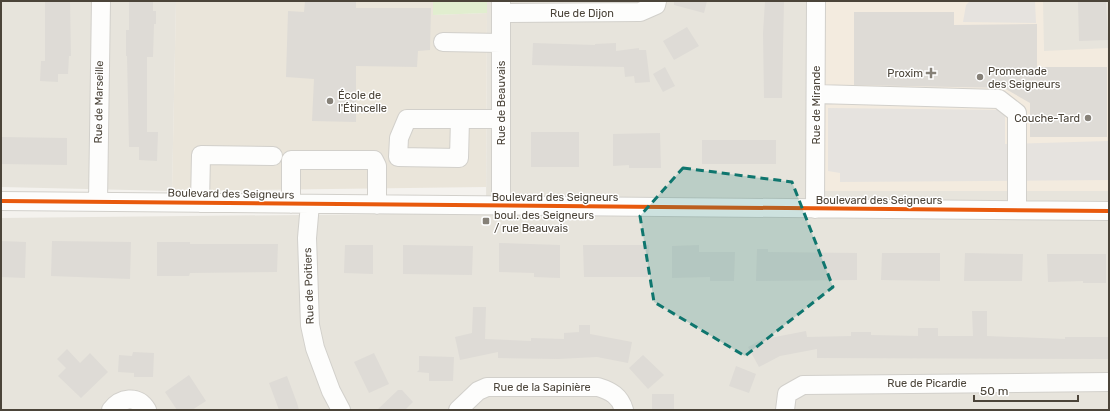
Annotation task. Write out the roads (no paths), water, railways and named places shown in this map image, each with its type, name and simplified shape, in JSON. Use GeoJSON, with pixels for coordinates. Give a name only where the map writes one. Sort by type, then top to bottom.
{"type":"FeatureCollection","features":[{"type":"Feature","properties":{"kind":"street","name":"Rue de Marseille"},"geometry":{"type":"LineString","coordinates":[[98,202],[101,1]]}},
{"type":"Feature","properties":{"kind":"street","name":"Rue de Dijon"},"geometry":{"type":"LineString","coordinates":[[501,7],[640,12],[656,5],[657,1]]}},
{"type":"Feature","properties":{"kind":"street","name":"Rue de Mirande"},"geometry":{"type":"LineString","coordinates":[[815,208],[816,1]]}},
{"type":"Feature","properties":{"kind":"street","name":"Rue de Beauvais"},"geometry":{"type":"LineString","coordinates":[[501,7],[501,206]]}},
{"type":"Feature","properties":{"kind":"street"},"geometry":{"type":"LineString","coordinates":[[443,42],[501,43]]}},
{"type":"Feature","properties":{"kind":"street"},"geometry":{"type":"LineString","coordinates":[[816,94],[999,99],[1017,113],[1018,210]]}},
{"type":"Feature","properties":{"kind":"street"},"geometry":{"type":"LineString","coordinates":[[460,120],[501,118]]}},
{"type":"Feature","properties":{"kind":"street"},"geometry":{"type":"LineString","coordinates":[[200,203],[201,155],[273,156]]}},
{"type":"Feature","properties":{"kind":"street"},"geometry":{"type":"LineString","coordinates":[[291,204],[291,160],[374,160],[377,166],[377,205]]}},
{"type":"Feature","properties":{"kind":"street","name":"Boulevard des Seigneurs"},"geometry":{"type":"LineString","coordinates":[[1,201],[1109,211]]}},
{"type":"Feature","properties":{"kind":"street","name":"Rue de Poitiers"},"geometry":{"type":"LineString","coordinates":[[310,204],[308,238],[310,325],[315,348],[331,391],[341,410]]}},
{"type":"Feature","properties":{"kind":"street","name":"Rue de Picardie"},"geometry":{"type":"LineString","coordinates":[[785,410],[787,394],[803,385],[1109,382]]}},
{"type":"Feature","properties":{"kind":"street","name":"Rue de la Sapinière"},"geometry":{"type":"LineString","coordinates":[[458,410],[469,398],[487,387],[598,387],[614,394],[622,401],[624,410]]}},
{"type":"Feature","properties":{"kind":"street"},"geometry":{"type":"LineString","coordinates":[[111,410],[115,405],[127,399],[140,402],[147,410]]}},
{"type":"Feature","properties":{"kind":"place","name":"Proxim"},"geometry":{"type":"Point","coordinates":[931,73]}},
{"type":"Feature","properties":{"kind":"place","name":"Promenade des Seigneurs"},"geometry":{"type":"Point","coordinates":[980,77]}},
{"type":"Feature","properties":{"kind":"place","name":"École de l'Étincelle"},"geometry":{"type":"Point","coordinates":[330,101]}},
{"type":"Feature","properties":{"kind":"place","name":"Couche-Tard"},"geometry":{"type":"Point","coordinates":[1088,118]}},
{"type":"Feature","properties":{"kind":"place","name":"boul. des Seigneurs / rue Beauvais"},"geometry":{"type":"Point","coordinates":[486,221]}}]}
